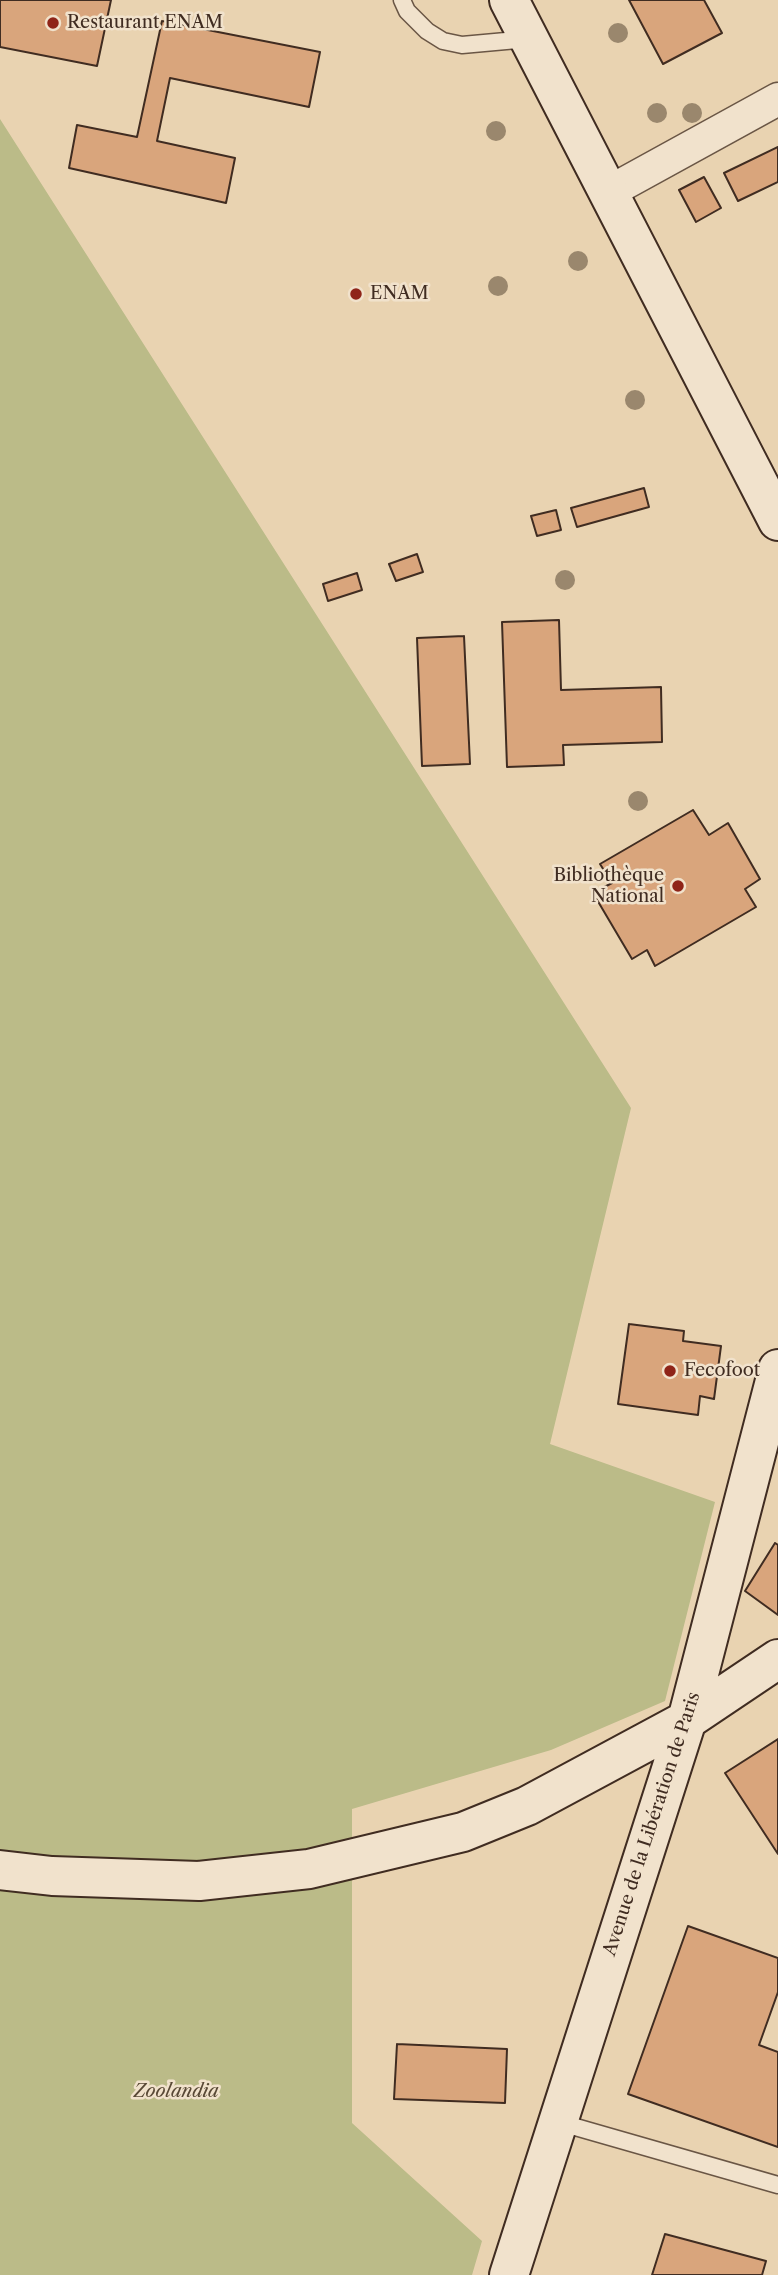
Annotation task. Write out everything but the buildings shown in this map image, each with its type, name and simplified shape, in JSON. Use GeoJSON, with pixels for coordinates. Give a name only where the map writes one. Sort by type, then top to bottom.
{"type":"FeatureCollection","features":[{"type":"Feature","properties":{"kind":"main road"},"geometry":{"type":"LineString","coordinates":[[509,0],[778,521]]}},
{"type":"Feature","properties":{"kind":"main road","name":"Avenue de la Libération de Paris"},"geometry":{"type":"LineString","coordinates":[[509,2275],[687,1720],[778,1369]]}},
{"type":"Feature","properties":{"kind":"main road"},"geometry":{"type":"LineString","coordinates":[[0,1870],[52,1875],[199,1881],[309,1869],[463,1832],[527,1806],[687,1720],[778,1659]]}},
{"type":"Feature","properties":{"kind":"street"},"geometry":{"type":"LineString","coordinates":[[607,193],[778,99]]}},
{"type":"Feature","properties":{"kind":"lane"},"geometry":{"type":"LineString","coordinates":[[402,0],[407,11],[426,31],[443,41],[462,45],[529,39]]}},
{"type":"Feature","properties":{"kind":"lane"},"geometry":{"type":"LineString","coordinates":[[557,2122],[778,2185]]}},
{"type":"Feature","properties":{"kind":"green space","name":"Zoolandia"},"geometry":{"type":"Polygon","coordinates":[[[0,119],[631,1108],[550,1444],[715,1502],[665,1701],[551,1750],[352,1809],[352,2123],[482,2241],[472,2275],[0,2275],[0,119]]]}},
{"type":"Feature","properties":{"kind":"place","name":"Restaurant ENAM"},"geometry":{"type":"Point","coordinates":[53,23]}},
{"type":"Feature","properties":{"kind":"place","name":"ENAM"},"geometry":{"type":"Point","coordinates":[356,294]}},
{"type":"Feature","properties":{"kind":"place","name":"Bibliothèque National"},"geometry":{"type":"Point","coordinates":[678,886]}},
{"type":"Feature","properties":{"kind":"place","name":"Fecofoot"},"geometry":{"type":"Point","coordinates":[670,1371]}}]}
